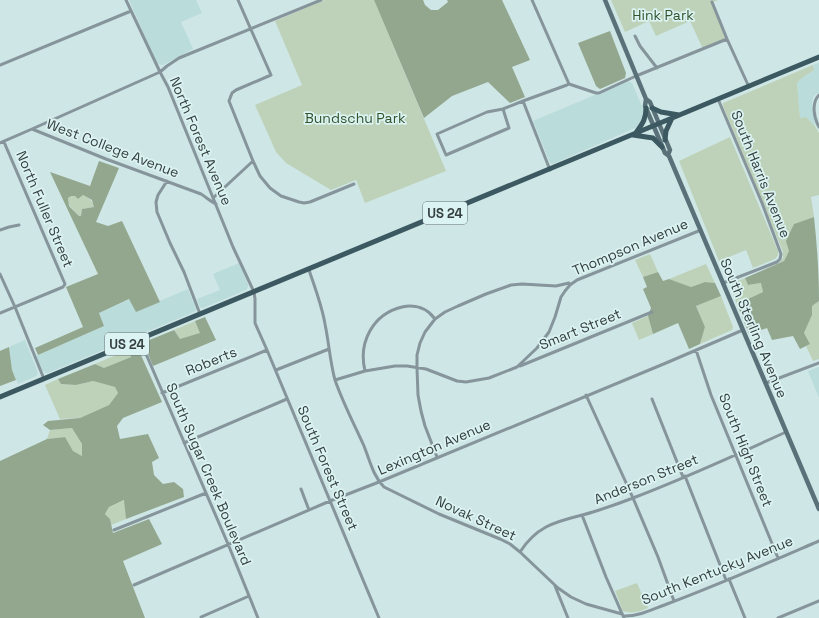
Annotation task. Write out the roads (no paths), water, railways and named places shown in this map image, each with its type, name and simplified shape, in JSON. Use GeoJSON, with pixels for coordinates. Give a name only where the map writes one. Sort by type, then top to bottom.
{"type":"FeatureCollection","features":[{"type":"Feature","properties":{"kind":"main road","name":"South Sterling Avenue"},"geometry":{"type":"LineString","coordinates":[[604,0],[646,99],[646,108],[666,140],[670,150],[668,155]]}},
{"type":"Feature","properties":{"kind":"main road","name":"US 24"},"geometry":{"type":"LineString","coordinates":[[0,397],[550,170],[819,57]]}},
{"type":"Feature","properties":{"kind":"main road","name":"South Sterling Avenue"},"geometry":{"type":"LineString","coordinates":[[646,99],[650,102],[662,146],[665,153],[668,155],[819,509]]}},
{"type":"Feature","properties":{"kind":"main road"},"geometry":{"type":"LineString","coordinates":[[646,108],[645,120],[634,135],[653,138],[662,146]]}},
{"type":"Feature","properties":{"kind":"main road"},"geometry":{"type":"LineString","coordinates":[[652,108],[660,112],[680,115]]}},
{"type":"Feature","properties":{"kind":"main road"},"geometry":{"type":"LineString","coordinates":[[666,140],[666,131],[672,118]]}},
{"type":"Feature","properties":{"kind":"street","name":"North Forest Avenue"},"geometry":{"type":"LineString","coordinates":[[126,0],[168,87],[233,247],[254,292]]}},
{"type":"Feature","properties":{"kind":"street"},"geometry":{"type":"LineString","coordinates":[[238,0],[271,76],[236,90],[232,93],[229,101],[260,176],[270,188],[281,196],[299,202],[310,202],[354,184]]}},
{"type":"Feature","properties":{"kind":"street"},"geometry":{"type":"LineString","coordinates":[[32,129],[160,72],[179,58],[321,0]]}},
{"type":"Feature","properties":{"kind":"street"},"geometry":{"type":"LineString","coordinates":[[532,0],[569,84]]}},
{"type":"Feature","properties":{"kind":"street"},"geometry":{"type":"LineString","coordinates":[[712,2],[749,87]]}},
{"type":"Feature","properties":{"kind":"street"},"geometry":{"type":"LineString","coordinates":[[0,65],[131,11]]}},
{"type":"Feature","properties":{"kind":"street"},"geometry":{"type":"LineString","coordinates":[[635,36],[640,46],[652,59],[657,68]]}},
{"type":"Feature","properties":{"kind":"street"},"geometry":{"type":"LineString","coordinates":[[503,109],[510,128],[446,156],[437,134],[487,112],[503,109],[569,84],[599,93],[636,76],[727,39]]}},
{"type":"Feature","properties":{"kind":"street"},"geometry":{"type":"LineString","coordinates":[[819,95],[815,99],[814,107],[815,119],[819,127]]}},
{"type":"Feature","properties":{"kind":"street","name":"South Harris Avenue"},"geometry":{"type":"LineString","coordinates":[[718,99],[781,251],[777,262],[723,284]]}},
{"type":"Feature","properties":{"kind":"street"},"geometry":{"type":"LineString","coordinates":[[523,101],[550,170]]}},
{"type":"Feature","properties":{"kind":"street","name":"West College Avenue"},"geometry":{"type":"LineString","coordinates":[[0,143],[32,129],[106,159],[201,194],[216,204]]}},
{"type":"Feature","properties":{"kind":"street","name":"North Fuller Street"},"geometry":{"type":"LineString","coordinates":[[4,142],[65,284],[63,287],[15,307]]}},
{"type":"Feature","properties":{"kind":"street"},"geometry":{"type":"LineString","coordinates":[[213,198],[253,161]]}},
{"type":"Feature","properties":{"kind":"street"},"geometry":{"type":"LineString","coordinates":[[167,181],[158,195],[156,202],[157,212],[184,272],[200,314]]}},
{"type":"Feature","properties":{"kind":"street"},"geometry":{"type":"LineString","coordinates":[[0,230],[19,226]]}},
{"type":"Feature","properties":{"kind":"street","name":"Thompson Avenue"},"geometry":{"type":"LineString","coordinates":[[335,380],[365,371],[395,366],[417,368],[435,372],[457,381],[466,382],[490,378],[517,367],[537,348],[549,332],[561,297],[565,290],[576,280],[700,230]]}},
{"type":"Feature","properties":{"kind":"street"},"geometry":{"type":"LineString","coordinates":[[309,270],[322,311],[335,380],[364,446],[375,476],[379,482]]}},
{"type":"Feature","properties":{"kind":"street"},"geometry":{"type":"LineString","coordinates":[[0,274],[44,379]]}},
{"type":"Feature","properties":{"kind":"street"},"geometry":{"type":"LineString","coordinates":[[437,457],[421,411],[418,395],[417,368],[417,355],[420,343],[425,332],[435,319],[444,312],[511,285],[522,284],[556,286],[569,283],[570,285]]}},
{"type":"Feature","properties":{"kind":"street","name":"South Forest Street"},"geometry":{"type":"LineString","coordinates":[[254,292],[256,328],[276,370],[379,618]]}},
{"type":"Feature","properties":{"kind":"street"},"geometry":{"type":"LineString","coordinates":[[365,371],[362,355],[365,342],[372,327],[382,316],[397,308],[414,306],[426,310],[435,319]]}},
{"type":"Feature","properties":{"kind":"street"},"geometry":{"type":"LineString","coordinates":[[0,313],[15,307]]}},
{"type":"Feature","properties":{"kind":"street","name":"Smart Street"},"geometry":{"type":"LineString","coordinates":[[517,367],[652,312]]}},
{"type":"Feature","properties":{"kind":"street","name":"Lexington Avenue"},"geometry":{"type":"LineString","coordinates":[[134,585],[330,500],[379,482],[743,330]]}},
{"type":"Feature","properties":{"kind":"street","name":"South Sugar Creek Boulevard"},"geometry":{"type":"LineString","coordinates":[[140,339],[258,618]]}},
{"type":"Feature","properties":{"kind":"street"},"geometry":{"type":"LineString","coordinates":[[276,370],[329,349]]}},
{"type":"Feature","properties":{"kind":"street","name":"Roberts"},"geometry":{"type":"LineString","coordinates":[[162,393],[267,350]]}},
{"type":"Feature","properties":{"kind":"street","name":"South High Street"},"geometry":{"type":"LineString","coordinates":[[696,350],[711,395],[778,558]]}},
{"type":"Feature","properties":{"kind":"street"},"geometry":{"type":"LineString","coordinates":[[766,383],[819,362]]}},
{"type":"Feature","properties":{"kind":"street"},"geometry":{"type":"LineString","coordinates":[[586,396],[633,498],[658,557],[674,601]]}},
{"type":"Feature","properties":{"kind":"street"},"geometry":{"type":"LineString","coordinates":[[184,443],[288,399]]}},
{"type":"Feature","properties":{"kind":"street"},"geometry":{"type":"LineString","coordinates":[[652,399],[745,618]]}},
{"type":"Feature","properties":{"kind":"street","name":"Anderson Street"},"geometry":{"type":"LineString","coordinates":[[520,552],[536,533],[546,527],[633,498],[786,432]]}},
{"type":"Feature","properties":{"kind":"street","name":"Novak Street"},"geometry":{"type":"LineString","coordinates":[[379,482],[384,487],[439,514],[500,539],[520,552],[554,584],[571,597],[586,604],[623,616]]}},
{"type":"Feature","properties":{"kind":"street"},"geometry":{"type":"LineString","coordinates":[[301,489],[309,510]]}},
{"type":"Feature","properties":{"kind":"street"},"geometry":{"type":"LineString","coordinates":[[114,530],[206,493]]}},
{"type":"Feature","properties":{"kind":"street"},"geometry":{"type":"LineString","coordinates":[[582,515],[623,616]]}},
{"type":"Feature","properties":{"kind":"street","name":"South Kentucky Avenue"},"geometry":{"type":"LineString","coordinates":[[623,616],[631,616],[674,601],[728,580],[819,541]]}},
{"type":"Feature","properties":{"kind":"street"},"geometry":{"type":"LineString","coordinates":[[554,584],[568,618]]}},
{"type":"Feature","properties":{"kind":"street"},"geometry":{"type":"LineString","coordinates":[[201,617],[249,596]]}},
{"type":"Feature","properties":{"kind":"street"},"geometry":{"type":"LineString","coordinates":[[778,618],[819,601]]}},
{"type":"Feature","properties":{"kind":"park label","name":"Hink Park"},"geometry":{"type":"Point","coordinates":[663,15]}},
{"type":"Feature","properties":{"kind":"park label","name":"Bundschu Park"},"geometry":{"type":"Point","coordinates":[355,118]}}]}
